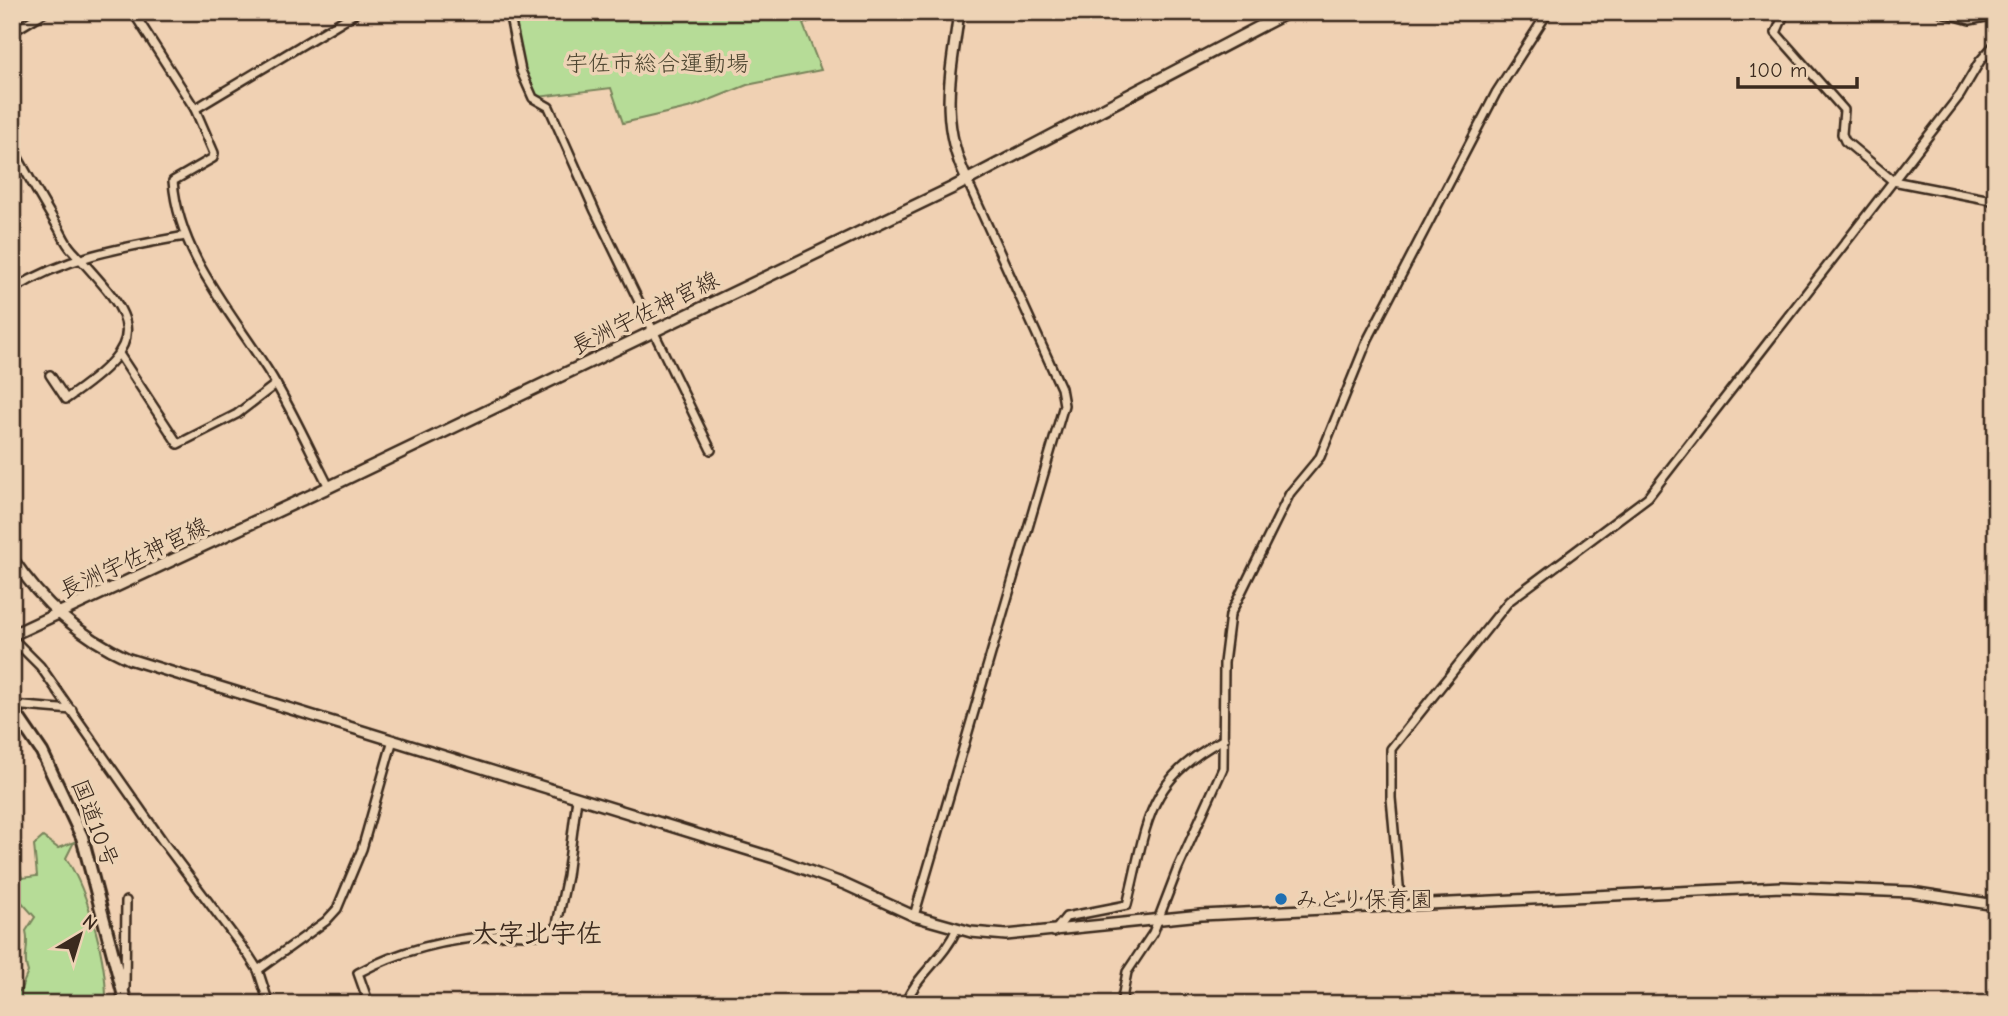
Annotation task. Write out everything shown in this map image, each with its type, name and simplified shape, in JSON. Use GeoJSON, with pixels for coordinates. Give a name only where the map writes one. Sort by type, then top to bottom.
{"type":"FeatureCollection","features":[{"type":"Feature","properties":{"kind":"highway","name":"国道10号"},"geometry":{"type":"LineString","coordinates":[[12,707],[42,752],[82,837],[125,1003]]}},
{"type":"Feature","properties":{"kind":"main road","name":"長洲宇佐神宮線"},"geometry":{"type":"LineString","coordinates":[[12,637],[967,180],[1288,12]]}},
{"type":"Feature","properties":{"kind":"street"},"geometry":{"type":"LineString","coordinates":[[12,32],[45,12]]}},
{"type":"Feature","properties":{"kind":"street"},"geometry":{"type":"LineString","coordinates":[[133,12],[195,109],[214,156],[173,181],[186,236],[205,277],[276,384],[328,487]]}},
{"type":"Feature","properties":{"kind":"street"},"geometry":{"type":"LineString","coordinates":[[195,109],[357,12]]}},
{"type":"Feature","properties":{"kind":"street"},"geometry":{"type":"LineString","coordinates":[[509,12],[519,64],[533,98],[549,107],[711,450]]}},
{"type":"Feature","properties":{"kind":"street"},"geometry":{"type":"LineString","coordinates":[[914,916],[1064,405],[1061,388],[955,152],[947,113],[959,12]]}},
{"type":"Feature","properties":{"kind":"street"},"geometry":{"type":"LineString","coordinates":[[1121,1004],[1127,972],[1160,919],[1178,868],[1221,774],[1224,739],[1224,650],[1230,615],[1239,594],[1290,493],[1320,457],[1368,340],[1496,93],[1548,12]]}},
{"type":"Feature","properties":{"kind":"street"},"geometry":{"type":"LineString","coordinates":[[1781,12],[1783,18],[1776,33],[1844,110],[1843,138],[1893,181],[1996,201]]}},
{"type":"Feature","properties":{"kind":"street"},"geometry":{"type":"LineString","coordinates":[[1941,12],[1970,20],[1996,15]]}},
{"type":"Feature","properties":{"kind":"street"},"geometry":{"type":"LineString","coordinates":[[1401,907],[1391,798],[1391,749],[1509,601],[1648,497],[1960,95],[1980,61],[1996,43]]}},
{"type":"Feature","properties":{"kind":"street"},"geometry":{"type":"LineString","coordinates":[[12,147],[70,249],[80,257],[124,312],[126,335],[119,354],[98,377],[66,399],[50,375]]}},
{"type":"Feature","properties":{"kind":"street"},"geometry":{"type":"LineString","coordinates":[[12,290],[50,268],[80,257],[186,236]]}},
{"type":"Feature","properties":{"kind":"street"},"geometry":{"type":"LineString","coordinates":[[119,354],[178,444],[237,414],[276,384]]}},
{"type":"Feature","properties":{"kind":"street"},"geometry":{"type":"LineString","coordinates":[[12,558],[58,614],[89,637],[129,659],[392,743],[818,873],[914,916],[957,928],[1006,935],[1160,919],[1811,886],[1911,892],[1996,905]]}},
{"type":"Feature","properties":{"kind":"street"},"geometry":{"type":"LineString","coordinates":[[12,637],[40,666],[164,843],[258,970],[269,1004]]}},
{"type":"Feature","properties":{"kind":"street"},"geometry":{"type":"LineString","coordinates":[[12,707],[72,710]]}},
{"type":"Feature","properties":{"kind":"street"},"geometry":{"type":"LineString","coordinates":[[1054,932],[1066,917],[1127,905],[1138,852],[1162,787],[1182,766],[1224,739]]}},
{"type":"Feature","properties":{"kind":"street"},"geometry":{"type":"LineString","coordinates":[[258,970],[326,921],[337,909],[362,849],[392,743]]}},
{"type":"Feature","properties":{"kind":"street"},"geometry":{"type":"LineString","coordinates":[[369,1004],[358,973],[391,957],[434,945],[503,934],[549,934],[556,929],[568,876],[577,798]]}},
{"type":"Feature","properties":{"kind":"street"},"geometry":{"type":"LineString","coordinates":[[125,1003],[126,901]]}},
{"type":"Feature","properties":{"kind":"street"},"geometry":{"type":"LineString","coordinates":[[905,1004],[912,986],[950,946],[957,928]]}},
{"type":"Feature","properties":{"kind":"green space","name":"宇佐市総合運動場"},"geometry":{"type":"Polygon","coordinates":[[[511,12],[833,12],[803,24],[821,70],[747,85],[692,107],[623,123],[611,88],[538,97],[526,79],[511,12]]]}},
{"type":"Feature","properties":{"kind":"green space"},"geometry":{"type":"Polygon","coordinates":[[[43,837],[58,848],[74,842],[66,858],[82,890],[95,928],[106,987],[106,1004],[12,1004],[12,991],[20,991],[28,972],[26,931],[35,917],[12,891],[12,842],[22,878],[37,876],[34,845],[43,837]]]}},
{"type":"Feature","properties":{"kind":"place","name":"みどり保育園"},"geometry":{"type":"Point","coordinates":[1281,899]}},
{"type":"Feature","properties":{"kind":"district","name":"大字北宇佐"},"geometry":{"type":"Point","coordinates":[537,934]}}]}
